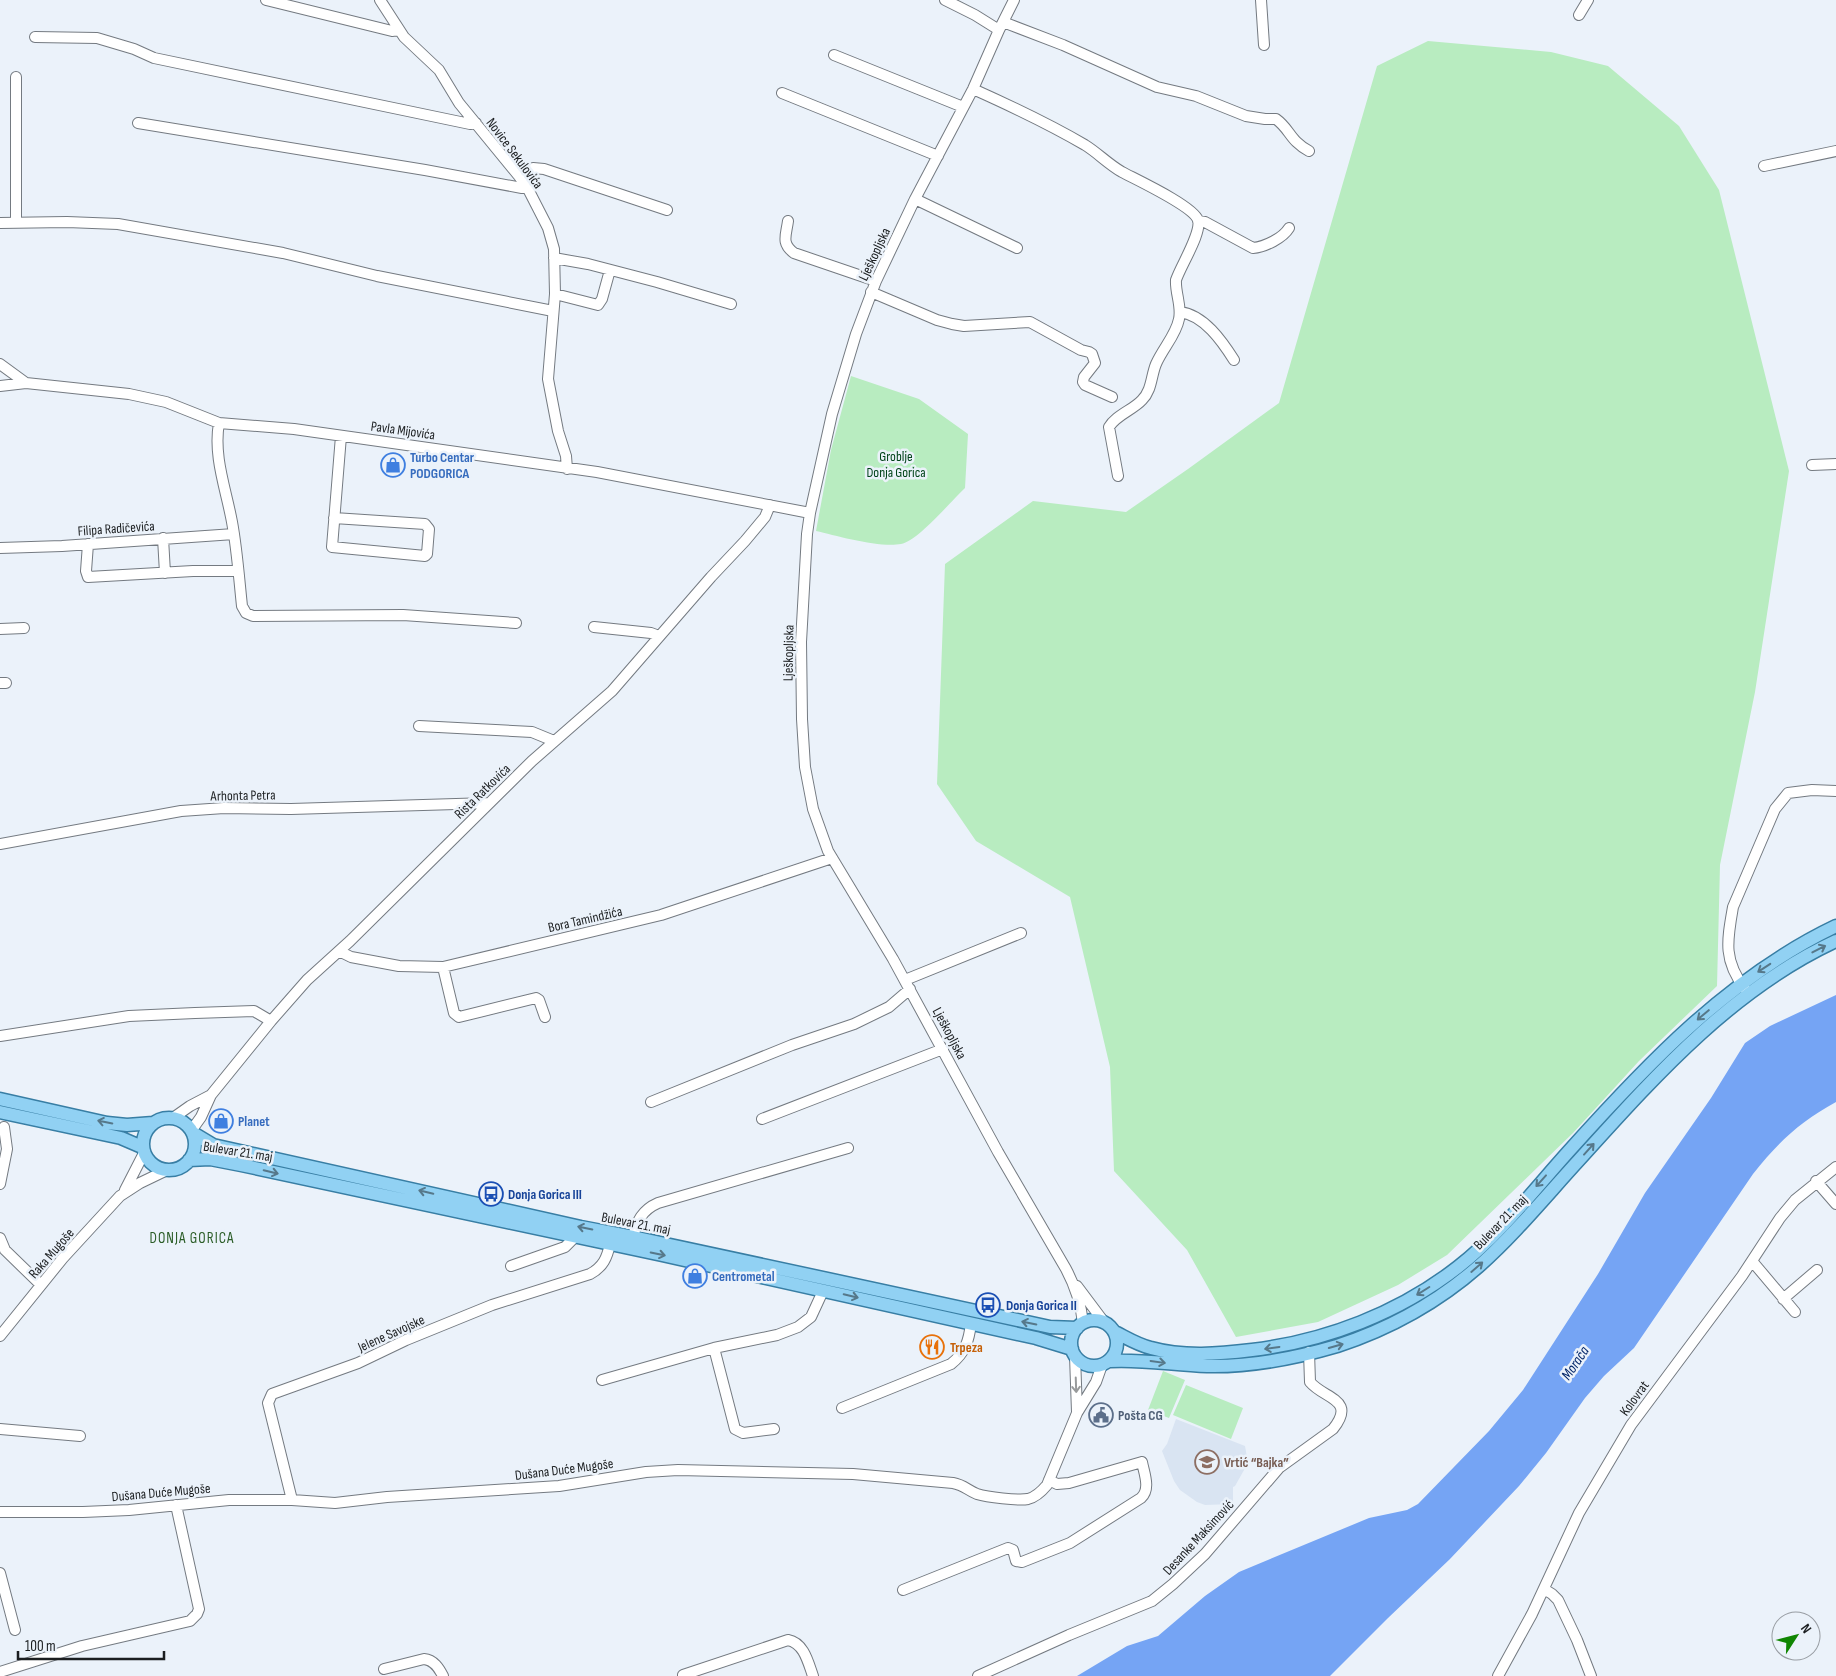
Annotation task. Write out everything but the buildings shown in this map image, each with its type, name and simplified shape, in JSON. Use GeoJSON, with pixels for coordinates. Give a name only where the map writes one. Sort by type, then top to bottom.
{"type":"FeatureCollection","features":[{"type":"Feature","properties":{"kind":"main road","name":"Bulevar 21. maj"},"geometry":{"type":"LineString","coordinates":[[189,1160],[210,1159],[241,1165],[972,1323],[1036,1338],[1074,1353],[1087,1365],[1136,1360],[1188,1365],[1235,1365],[1284,1359],[1353,1340],[1391,1324],[1433,1301],[1467,1276],[1499,1248],[1667,1065],[1746,989],[1794,949],[1836,926]]}},
{"type":"Feature","properties":{"kind":"main road","name":"Bulevar 21. maj"},"geometry":{"type":"LineString","coordinates":[[173,1118],[187,1125],[192,1132],[213,1145],[591,1229],[1033,1324],[1052,1327],[1080,1325],[1090,1320],[1104,1322],[1115,1332],[1140,1345],[1160,1350],[1206,1353],[1248,1351],[1283,1346],[1326,1335],[1381,1314],[1412,1297],[1457,1268],[1485,1243],[1653,1060],[1704,1014],[1836,940]]}},
{"type":"Feature","properties":{"kind":"main road"},"geometry":{"type":"LineString","coordinates":[[0,1099],[107,1123],[127,1125],[153,1123]]}},
{"type":"Feature","properties":{"kind":"main road"},"geometry":{"type":"LineString","coordinates":[[5,1113],[126,1139],[143,1150],[150,1163],[167,1170]]}},
{"type":"Feature","properties":{"kind":"main road"},"geometry":{"type":"LineString","coordinates":[[143,1150],[144,1133],[153,1123],[159,1119],[173,1118]]}},
{"type":"Feature","properties":{"kind":"main road","name":"Bulevar 21. maj"},"geometry":{"type":"LineString","coordinates":[[167,1170],[179,1168],[189,1160],[195,1147],[192,1132]]}},
{"type":"Feature","properties":{"kind":"main road"},"geometry":{"type":"LineString","coordinates":[[1074,1353],[1073,1334],[1080,1325]]}},
{"type":"Feature","properties":{"kind":"main road"},"geometry":{"type":"LineString","coordinates":[[1106,1363],[1115,1355],[1117,1348],[1115,1332]]}},
{"type":"Feature","properties":{"kind":"street"},"geometry":{"type":"LineString","coordinates":[[266,0],[392,31],[399,30]]}},
{"type":"Feature","properties":{"kind":"street","name":"Novice Sekulovića"},"geometry":{"type":"LineString","coordinates":[[380,0],[399,30],[439,70],[459,104],[527,187],[548,228],[553,244],[555,294],[548,379],[558,431],[566,456],[567,469]]}},
{"type":"Feature","properties":{"kind":"street"},"geometry":{"type":"LineString","coordinates":[[945,0],[1001,26],[1063,45],[1157,86],[1196,96],[1246,116],[1276,119],[1294,141],[1310,151]]}},
{"type":"Feature","properties":{"kind":"street","name":"Lješkopljska"},"geometry":{"type":"LineString","coordinates":[[1014,0],[973,88],[915,199],[871,292],[832,414],[810,513],[800,642],[803,738],[805,767],[813,809],[821,835],[832,858],[908,985],[998,1152],[1072,1280],[1104,1322]]}},
{"type":"Feature","properties":{"kind":"street"},"geometry":{"type":"LineString","coordinates":[[1261,0],[1264,45]]}},
{"type":"Feature","properties":{"kind":"street"},"geometry":{"type":"LineString","coordinates":[[1579,15],[1588,0]]}},
{"type":"Feature","properties":{"kind":"street"},"geometry":{"type":"LineString","coordinates":[[35,36],[97,38],[134,48],[154,58],[470,124],[476,123]]}},
{"type":"Feature","properties":{"kind":"street"},"geometry":{"type":"LineString","coordinates":[[834,55],[962,107]]}},
{"type":"Feature","properties":{"kind":"street"},"geometry":{"type":"LineString","coordinates":[[16,76],[16,222]]}},
{"type":"Feature","properties":{"kind":"street"},"geometry":{"type":"LineString","coordinates":[[973,88],[1054,127],[1088,147],[1119,170],[1188,209],[1196,216],[1198,221],[1198,231],[1176,280],[1180,312],[1177,326],[1156,364],[1147,394],[1109,427],[1118,476]]}},
{"type":"Feature","properties":{"kind":"street"},"geometry":{"type":"LineString","coordinates":[[782,93],[938,156]]}},
{"type":"Feature","properties":{"kind":"street"},"geometry":{"type":"LineString","coordinates":[[138,123],[416,168],[522,188],[527,187]]}},
{"type":"Feature","properties":{"kind":"street"},"geometry":{"type":"LineString","coordinates":[[1764,166],[1836,151]]}},
{"type":"Feature","properties":{"kind":"street"},"geometry":{"type":"LineString","coordinates":[[518,175],[533,168],[544,169],[667,210]]}},
{"type":"Feature","properties":{"kind":"street"},"geometry":{"type":"LineString","coordinates":[[915,199],[1017,248]]}},
{"type":"Feature","properties":{"kind":"street"},"geometry":{"type":"LineString","coordinates":[[788,221],[784,241],[787,248],[794,254],[876,281]]}},
{"type":"Feature","properties":{"kind":"street"},"geometry":{"type":"LineString","coordinates":[[1198,221],[1205,222],[1253,248],[1280,238],[1289,228]]}},
{"type":"Feature","properties":{"kind":"street"},"geometry":{"type":"LineString","coordinates":[[0,223],[118,224],[283,252],[377,276],[554,311]]}},
{"type":"Feature","properties":{"kind":"street"},"geometry":{"type":"LineString","coordinates":[[554,258],[610,270],[731,304]]}},
{"type":"Feature","properties":{"kind":"street"},"geometry":{"type":"LineString","coordinates":[[555,294],[598,305],[602,300],[610,270]]}},
{"type":"Feature","properties":{"kind":"street"},"geometry":{"type":"LineString","coordinates":[[871,292],[937,320],[952,324],[964,326],[1030,322],[1040,326],[1071,345],[1092,354],[1095,363],[1084,377],[1083,382],[1085,385],[1112,397]]}},
{"type":"Feature","properties":{"kind":"street"},"geometry":{"type":"LineString","coordinates":[[1180,312],[1198,320],[1210,329],[1219,338],[1234,360]]}},
{"type":"Feature","properties":{"kind":"street"},"geometry":{"type":"LineString","coordinates":[[0,364],[26,383]]}},
{"type":"Feature","properties":{"kind":"street","name":"Pavla Mijovića"},"geometry":{"type":"LineString","coordinates":[[0,386],[26,383],[129,394],[166,402],[219,423],[294,429],[602,473],[810,513]]}},
{"type":"Feature","properties":{"kind":"street"},"geometry":{"type":"LineString","coordinates":[[219,423],[217,442],[220,468],[234,534],[242,606],[246,613],[253,616],[403,615],[516,623]]}},
{"type":"Feature","properties":{"kind":"street"},"geometry":{"type":"LineString","coordinates":[[334,518],[425,524],[429,529],[427,554],[425,556],[332,547],[334,518],[340,436]]}},
{"type":"Feature","properties":{"kind":"street"},"geometry":{"type":"LineString","coordinates":[[1812,465],[1836,464]]}},
{"type":"Feature","properties":{"kind":"street","name":"Rista Ratkovića"},"geometry":{"type":"LineString","coordinates":[[192,1132],[211,1095],[312,974],[339,951],[554,741],[612,691],[745,541],[765,517],[770,505]]}},
{"type":"Feature","properties":{"kind":"street","name":"Filipa Radičevića"},"geometry":{"type":"LineString","coordinates":[[0,548],[234,534]]}},
{"type":"Feature","properties":{"kind":"street"},"geometry":{"type":"LineString","coordinates":[[164,538],[165,573]]}},
{"type":"Feature","properties":{"kind":"street"},"geometry":{"type":"LineString","coordinates":[[88,544],[86,571],[88,578],[238,571]]}},
{"type":"Feature","properties":{"kind":"street"},"geometry":{"type":"LineString","coordinates":[[594,627],[650,633],[659,636]]}},
{"type":"Feature","properties":{"kind":"street"},"geometry":{"type":"LineString","coordinates":[[0,629],[24,628]]}},
{"type":"Feature","properties":{"kind":"street"},"geometry":{"type":"LineString","coordinates":[[419,726],[532,732],[554,741]]}},
{"type":"Feature","properties":{"kind":"street"},"geometry":{"type":"LineString","coordinates":[[1746,989],[1733,971],[1729,957],[1733,907],[1775,810],[1788,793],[1812,790],[1836,791]]}},
{"type":"Feature","properties":{"kind":"street","name":"Arhonta Petra"},"geometry":{"type":"LineString","coordinates":[[0,844],[189,810],[489,803]]}},
{"type":"Feature","properties":{"kind":"street","name":"Bora Tamindžića"},"geometry":{"type":"LineString","coordinates":[[339,951],[351,957],[406,968],[443,967],[661,915],[832,858]]}},
{"type":"Feature","properties":{"kind":"street"},"geometry":{"type":"LineString","coordinates":[[1794,949],[1802,940],[1836,921]]}},
{"type":"Feature","properties":{"kind":"street"},"geometry":{"type":"LineString","coordinates":[[651,1102],[792,1044],[854,1024],[889,1007],[908,985],[1021,934]]}},
{"type":"Feature","properties":{"kind":"street"},"geometry":{"type":"LineString","coordinates":[[443,967],[454,1013],[459,1018],[536,998],[539,1000],[545,1017]]}},
{"type":"Feature","properties":{"kind":"street"},"geometry":{"type":"LineString","coordinates":[[0,1036],[129,1016],[195,1012],[254,1011],[271,1021]]}},
{"type":"Feature","properties":{"kind":"street"},"geometry":{"type":"LineString","coordinates":[[762,1119],[943,1049]]}},
{"type":"Feature","properties":{"kind":"street","name":"Rista Ratkovića"},"geometry":{"type":"LineString","coordinates":[[173,1118],[211,1095]]}},
{"type":"Feature","properties":{"kind":"street"},"geometry":{"type":"LineString","coordinates":[[0,1184],[7,1149],[2,1129],[5,1113]]}},
{"type":"Feature","properties":{"kind":"street"},"geometry":{"type":"LineString","coordinates":[[633,1237],[636,1222],[640,1216],[645,1210],[658,1203],[848,1148]]}},
{"type":"Feature","properties":{"kind":"street","name":"Raka Mugoše"},"geometry":{"type":"LineString","coordinates":[[0,1336],[63,1258],[125,1191],[143,1150]]}},
{"type":"Feature","properties":{"kind":"street","name":"Kolovrat"},"geometry":{"type":"LineString","coordinates":[[1498,1676],[1519,1640],[1579,1513],[1631,1425],[1752,1261],[1780,1218],[1795,1200],[1816,1181],[1836,1167]]}},
{"type":"Feature","properties":{"kind":"street","name":"Raka Mugoše"},"geometry":{"type":"LineString","coordinates":[[125,1191],[167,1170]]}},
{"type":"Feature","properties":{"kind":"street"},"geometry":{"type":"LineString","coordinates":[[1816,1181],[1836,1204]]}},
{"type":"Feature","properties":{"kind":"street"},"geometry":{"type":"LineString","coordinates":[[511,1266],[565,1247],[576,1236]]}},
{"type":"Feature","properties":{"kind":"street"},"geometry":{"type":"LineString","coordinates":[[0,1238],[5,1250],[41,1285]]}},
{"type":"Feature","properties":{"kind":"street","name":"Jelene Savojske"},"geometry":{"type":"LineString","coordinates":[[292,1500],[268,1403],[272,1394],[351,1366],[406,1340],[492,1305],[590,1274],[605,1262],[610,1244]]}},
{"type":"Feature","properties":{"kind":"street"},"geometry":{"type":"LineString","coordinates":[[1752,1261],[1795,1312]]}},
{"type":"Feature","properties":{"kind":"street"},"geometry":{"type":"LineString","coordinates":[[1783,1299],[1817,1270]]}},
{"type":"Feature","properties":{"kind":"street","name":"Lješkopljska"},"geometry":{"type":"LineString","coordinates":[[1072,1280],[1082,1309],[1080,1325]]}},
{"type":"Feature","properties":{"kind":"street"},"geometry":{"type":"LineString","coordinates":[[602,1380],[714,1348],[777,1335],[798,1328],[811,1317],[823,1291]]}},
{"type":"Feature","properties":{"kind":"street"},"geometry":{"type":"LineString","coordinates":[[842,1408],[951,1364],[960,1357],[967,1345],[972,1323]]}},
{"type":"Feature","properties":{"kind":"street"},"geometry":{"type":"LineString","coordinates":[[714,1348],[735,1429],[743,1434],[774,1429]]}},
{"type":"Feature","properties":{"kind":"street","name":"Desanke Maksimović"},"geometry":{"type":"LineString","coordinates":[[978,1676],[1069,1635],[1152,1601],[1205,1554],[1278,1468],[1333,1429],[1339,1422],[1342,1409],[1333,1398],[1310,1382],[1309,1352]]}},
{"type":"Feature","properties":{"kind":"street","name":"Dušana Duće Mugoše"},"geometry":{"type":"LineString","coordinates":[[1074,1353],[1077,1414]]}},
{"type":"Feature","properties":{"kind":"street","name":"Dušana Duće Mugoše"},"geometry":{"type":"LineString","coordinates":[[0,1512],[83,1512],[176,1506],[229,1500],[292,1500],[335,1503],[387,1497],[559,1486],[646,1472],[678,1470],[862,1474],[952,1483],[963,1485],[980,1494],[1022,1499],[1040,1493],[1049,1480],[1077,1414],[1106,1363]]}},
{"type":"Feature","properties":{"kind":"street"},"geometry":{"type":"LineString","coordinates":[[0,1429],[80,1436]]}},
{"type":"Feature","properties":{"kind":"street"},"geometry":{"type":"LineString","coordinates":[[902,1590],[1008,1548],[1013,1550],[1016,1561],[1022,1562],[1080,1537],[1141,1498],[1145,1495],[1147,1488],[1142,1462],[1070,1484],[1057,1484],[1049,1480]]}},
{"type":"Feature","properties":{"kind":"street"},"geometry":{"type":"LineString","coordinates":[[0,1672],[82,1646],[190,1621],[194,1618],[199,1610],[176,1506]]}},
{"type":"Feature","properties":{"kind":"street"},"geometry":{"type":"LineString","coordinates":[[0,1574],[15,1630]]}},
{"type":"Feature","properties":{"kind":"street"},"geometry":{"type":"LineString","coordinates":[[1544,1589],[1558,1600],[1591,1676]]}},
{"type":"Feature","properties":{"kind":"street"},"geometry":{"type":"LineString","coordinates":[[683,1675],[788,1640],[794,1641],[803,1650],[813,1676]]}},
{"type":"Feature","properties":{"kind":"street"},"geometry":{"type":"LineString","coordinates":[[384,1669],[424,1659],[429,1660],[438,1667],[443,1676]]}},
{"type":"Feature","properties":{"kind":"shaded area","name":"Vrtić “Bajka”"},"geometry":{"type":"Polygon","coordinates":[[[1176,1419],[1245,1446],[1248,1463],[1233,1487],[1233,1504],[1205,1505],[1197,1502],[1180,1490],[1174,1481],[1162,1451],[1167,1444],[1176,1419]]]}},
{"type":"Feature","properties":{"kind":"green space"},"geometry":{"type":"Polygon","coordinates":[[[1428,41],[1551,52],[1608,66],[1679,126],[1719,190],[1789,471],[1755,692],[1720,865],[1717,986],[1639,1061],[1573,1133],[1447,1255],[1398,1285],[1318,1322],[1236,1337],[1187,1250],[1114,1171],[1110,1067],[1070,897],[976,841],[937,784],[945,564],[1033,501],[1126,512],[1279,403],[1377,66],[1428,41]]]}},
{"type":"Feature","properties":{"kind":"green space","name":"Groblje Donja Gorica"},"geometry":{"type":"Polygon","coordinates":[[[851,376],[919,399],[968,434],[965,488],[916,536],[901,544],[870,543],[816,531],[831,450],[851,376]]]}},
{"type":"Feature","properties":{"kind":"green space"},"geometry":{"type":"Polygon","coordinates":[[[1163,1371],[1185,1380],[1169,1418],[1148,1410],[1163,1371]]]}},
{"type":"Feature","properties":{"kind":"green space"},"geometry":{"type":"Polygon","coordinates":[[[1186,1385],[1243,1408],[1231,1439],[1173,1415],[1186,1385]]]}},
{"type":"Feature","properties":{"kind":"water","name":"Morača"},"geometry":{"type":"Polygon","coordinates":[[[1836,995],[1836,1102],[1791,1133],[1753,1174],[1634,1348],[1604,1376],[1585,1398],[1546,1453],[1519,1486],[1450,1559],[1330,1676],[1077,1676],[1127,1646],[1158,1636],[1205,1596],[1239,1572],[1369,1518],[1407,1510],[1418,1504],[1489,1431],[1523,1390],[1598,1274],[1645,1193],[1711,1098],[1745,1043],[1770,1026],[1836,995]]]}},
{"type":"Feature","properties":{"kind":"place","name":"Turbo Centar PODGORICA"},"geometry":{"type":"Point","coordinates":[393,465]}},
{"type":"Feature","properties":{"kind":"place","name":"Planet"},"geometry":{"type":"Point","coordinates":[221,1121]}},
{"type":"Feature","properties":{"kind":"place","name":"Donja Gorica III"},"geometry":{"type":"Point","coordinates":[491,1194]}},
{"type":"Feature","properties":{"kind":"place","name":"Centrometal"},"geometry":{"type":"Point","coordinates":[695,1276]}},
{"type":"Feature","properties":{"kind":"place","name":"Donja Gorica II"},"geometry":{"type":"Point","coordinates":[988,1305]}},
{"type":"Feature","properties":{"kind":"place","name":"Trpeza"},"geometry":{"type":"Point","coordinates":[932,1347]}},
{"type":"Feature","properties":{"kind":"place","name":"Pošta CG"},"geometry":{"type":"Point","coordinates":[1101,1415]}},
{"type":"Feature","properties":{"kind":"place","name":"Vrtić “Bajka”"},"geometry":{"type":"Point","coordinates":[1207,1462]}},
{"type":"Feature","properties":{"kind":"district","name":"DONJA GORICA"},"geometry":{"type":"Point","coordinates":[192,1238]}}]}
